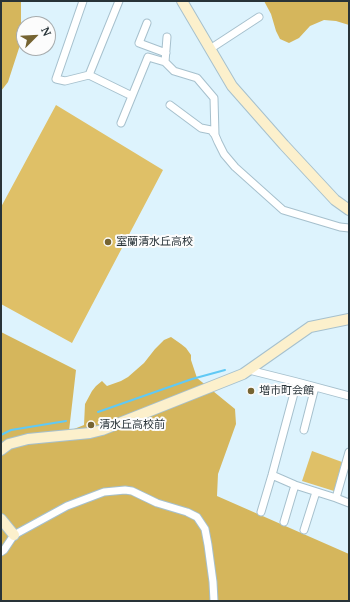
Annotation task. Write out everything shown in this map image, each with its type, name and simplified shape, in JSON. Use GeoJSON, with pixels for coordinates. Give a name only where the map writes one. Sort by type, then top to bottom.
{"type":"FeatureCollection","features":[{"type":"Feature","properties":{"kind":"street"},"geometry":{"type":"LineString","coordinates":[[83,1],[56,79],[65,81],[89,75],[132,96]]}},
{"type":"Feature","properties":{"kind":"street"},"geometry":{"type":"LineString","coordinates":[[89,75],[119,1]]}},
{"type":"Feature","properties":{"kind":"street"},"geometry":{"type":"LineString","coordinates":[[182,1],[232,86],[335,200],[349,210]]}},
{"type":"Feature","properties":{"kind":"street"},"geometry":{"type":"LineString","coordinates":[[210,49],[259,18]]}},
{"type":"Feature","properties":{"kind":"street"},"geometry":{"type":"LineString","coordinates":[[147,23],[139,43],[166,53]]}},
{"type":"Feature","properties":{"kind":"street"},"geometry":{"type":"LineString","coordinates":[[165,62],[167,37]]}},
{"type":"Feature","properties":{"kind":"street"},"geometry":{"type":"LineString","coordinates":[[121,123],[148,57],[165,62],[174,71],[197,78],[214,98],[215,135]]}},
{"type":"Feature","properties":{"kind":"street"},"geometry":{"type":"LineString","coordinates":[[170,105],[200,128],[211,130],[224,154],[235,167],[283,210],[340,227],[349,228]]}},
{"type":"Feature","properties":{"kind":"street"},"geometry":{"type":"LineString","coordinates":[[1,450],[9,444],[28,439],[90,433],[102,430],[243,374],[310,327],[349,318]]}},
{"type":"Feature","properties":{"kind":"street"},"geometry":{"type":"LineString","coordinates":[[249,370],[349,396]]}},
{"type":"Feature","properties":{"kind":"street"},"geometry":{"type":"LineString","coordinates":[[261,512],[297,382]]}},
{"type":"Feature","properties":{"kind":"street"},"geometry":{"type":"LineString","coordinates":[[304,430],[315,387]]}},
{"type":"Feature","properties":{"kind":"street"},"geometry":{"type":"LineString","coordinates":[[336,498],[349,452]]}},
{"type":"Feature","properties":{"kind":"street"},"geometry":{"type":"LineString","coordinates":[[272,475],[295,485],[349,503]]}},
{"type":"Feature","properties":{"kind":"street"},"geometry":{"type":"LineString","coordinates":[[284,522],[295,485]]}},
{"type":"Feature","properties":{"kind":"street"},"geometry":{"type":"LineString","coordinates":[[1,552],[14,535],[67,506],[104,492],[132,490],[157,503],[187,512],[197,517],[205,530],[214,601]]}},
{"type":"Feature","properties":{"kind":"street"},"geometry":{"type":"LineString","coordinates":[[304,530],[316,492]]}},
{"type":"Feature","properties":{"kind":"street"},"geometry":{"type":"LineString","coordinates":[[1,519],[14,535]]}},
{"type":"Feature","properties":{"kind":"shaded area"},"geometry":{"type":"Polygon","coordinates":[[[1,1],[21,1],[21,16],[16,16],[16,56],[8,82],[1,91],[1,1]]]}},
{"type":"Feature","properties":{"kind":"shaded area"},"geometry":{"type":"Polygon","coordinates":[[[264,1],[349,1],[349,25],[336,21],[324,20],[310,26],[299,38],[289,43],[280,39],[271,14],[264,1]]]}},
{"type":"Feature","properties":{"kind":"shaded area"},"geometry":{"type":"Polygon","coordinates":[[[56,105],[163,170],[72,343],[1,304],[1,207],[56,105]]]}},
{"type":"Feature","properties":{"kind":"shaded area"},"geometry":{"type":"Polygon","coordinates":[[[1,332],[76,370],[69,431],[84,425],[85,404],[92,391],[102,381],[107,386],[128,377],[144,363],[164,340],[171,337],[181,344],[191,355],[191,360],[197,378],[235,409],[236,424],[218,474],[217,496],[349,554],[349,601],[1,601],[1,332]]]}},
{"type":"Feature","properties":{"kind":"shaded area"},"geometry":{"type":"Polygon","coordinates":[[[312,451],[342,462],[334,491],[302,481],[312,451]]]}},
{"type":"Feature","properties":{"kind":"waterway"},"geometry":{"type":"LineString","coordinates":[[98,412],[192,379],[225,370]]}},
{"type":"Feature","properties":{"kind":"waterway"},"geometry":{"type":"LineString","coordinates":[[1,435],[11,430],[66,421]]}},
{"type":"Feature","properties":{"kind":"place","name":"室蘭清水丘高校"},"geometry":{"type":"Point","coordinates":[108,242]}},
{"type":"Feature","properties":{"kind":"place","name":"増市町会館"},"geometry":{"type":"Point","coordinates":[251,391]}},
{"type":"Feature","properties":{"kind":"place","name":"清水丘高校前"},"geometry":{"type":"Point","coordinates":[91,425]}}]}
